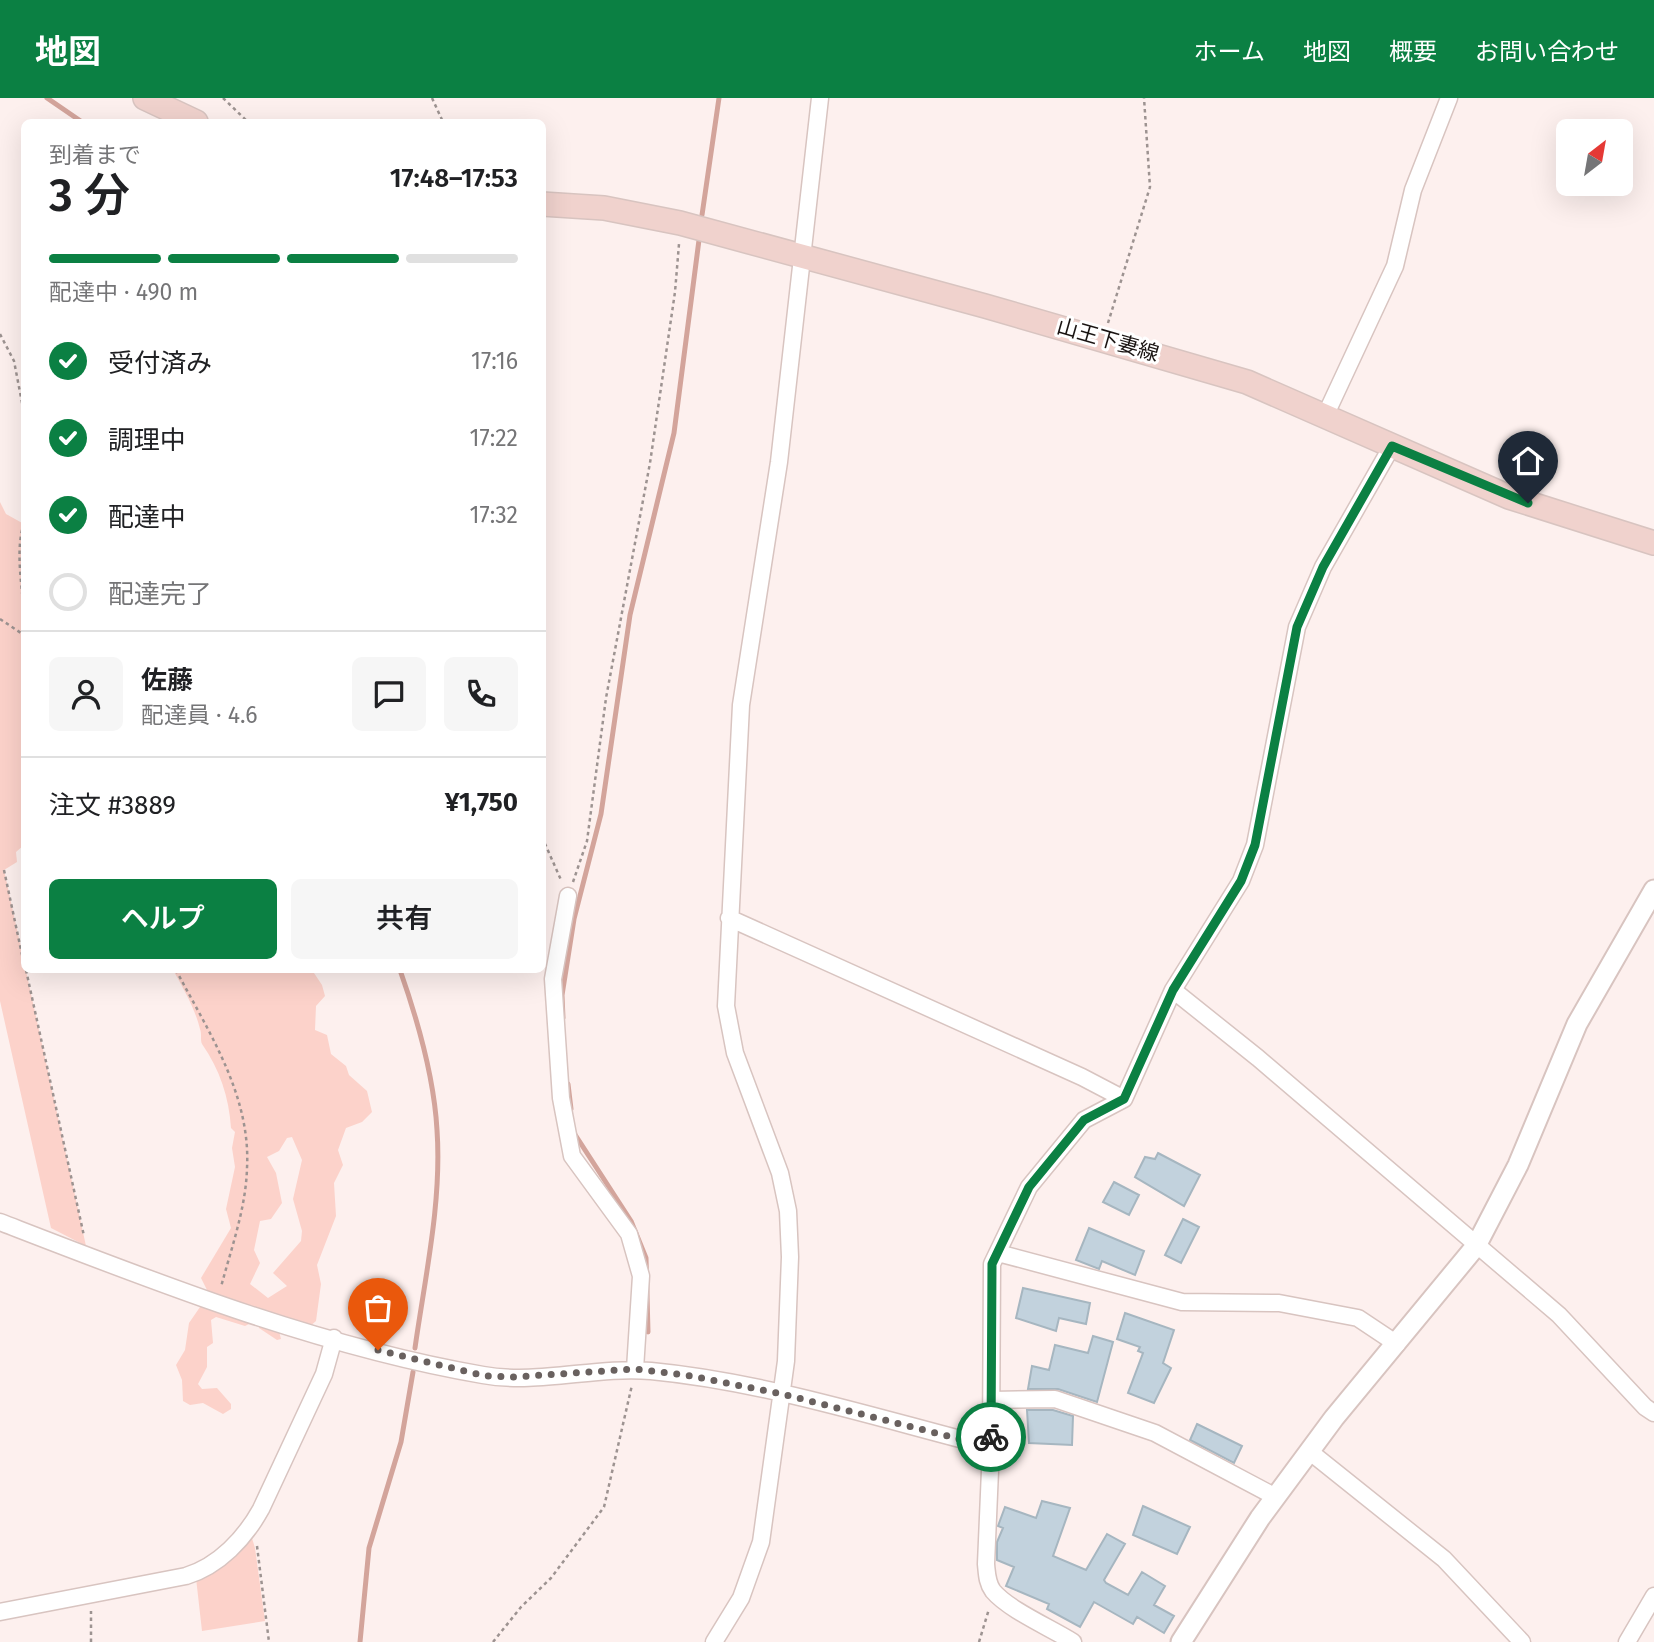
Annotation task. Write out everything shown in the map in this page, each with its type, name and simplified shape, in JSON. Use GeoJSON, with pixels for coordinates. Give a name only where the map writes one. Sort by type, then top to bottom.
{"type":"FeatureCollection","features":[{"type":"Feature","properties":{"kind":"main road"},"geometry":{"type":"LineString","coordinates":[[145,98],[190,119]]}},
{"type":"Feature","properties":{"kind":"main road","name":"山王下妻線"},"geometry":{"type":"LineString","coordinates":[[546,204],[604,208],[680,223],[1103,339],[1247,382],[1326,414],[1509,497],[1654,542]]}},
{"type":"Feature","properties":{"kind":"street"},"geometry":{"type":"LineString","coordinates":[[714,1642],[741,1598],[761,1542],[782,1394],[788,1319],[788,1211],[780,1173],[735,1053],[726,1006],[741,705],[777,475],[820,98]]}},
{"type":"Feature","properties":{"kind":"street"},"geometry":{"type":"LineString","coordinates":[[1326,414],[1395,265],[1413,190],[1449,98]]}},
{"type":"Feature","properties":{"kind":"street"},"geometry":{"type":"LineString","coordinates":[[1073,1642],[994,1592],[988,1583],[986,1564],[992,1400],[992,1264],[1029,1187],[1084,1120],[1124,1099],[1173,990],[1241,881],[1255,845],[1299,620],[1323,567],[1392,446]]}},
{"type":"Feature","properties":{"kind":"street"},"geometry":{"type":"LineString","coordinates":[[1181,1642],[1309,1451],[1476,1246],[1518,1164],[1577,1024],[1654,890]]}},
{"type":"Feature","properties":{"kind":"street"},"geometry":{"type":"LineString","coordinates":[[568,896],[553,979],[561,1098],[572,1156],[629,1234],[640,1276],[635,1369]]}},
{"type":"Feature","properties":{"kind":"street"},"geometry":{"type":"LineString","coordinates":[[729,918],[1070,1071],[1124,1099]]}},
{"type":"Feature","properties":{"kind":"street"},"geometry":{"type":"LineString","coordinates":[[1173,990],[1258,1058],[1559,1315],[1645,1407],[1654,1413]]}},
{"type":"Feature","properties":{"kind":"street"},"geometry":{"type":"LineString","coordinates":[[0,1222],[217,1302],[334,1338],[485,1376],[513,1377],[635,1369],[686,1375],[782,1394],[991,1447]]}},
{"type":"Feature","properties":{"kind":"street"},"geometry":{"type":"LineString","coordinates":[[998,1253],[1182,1302],[1279,1303],[1358,1318],[1397,1344]]}},
{"type":"Feature","properties":{"kind":"street"},"geometry":{"type":"LineString","coordinates":[[0,1612],[195,1573],[228,1550],[251,1526],[324,1374],[334,1338]]}},
{"type":"Feature","properties":{"kind":"street"},"geometry":{"type":"LineString","coordinates":[[992,1400],[1055,1399],[1154,1433],[1276,1497]]}},
{"type":"Feature","properties":{"kind":"street"},"geometry":{"type":"LineString","coordinates":[[1309,1451],[1444,1559],[1522,1642]]}},
{"type":"Feature","properties":{"kind":"street"},"geometry":{"type":"LineString","coordinates":[[1626,1642],[1654,1596]]}},
{"type":"Feature","properties":{"kind":"path"},"geometry":{"type":"LineString","coordinates":[[223,98],[245,119]]}},
{"type":"Feature","properties":{"kind":"path"},"geometry":{"type":"LineString","coordinates":[[432,98],[442,119]]}},
{"type":"Feature","properties":{"kind":"path"},"geometry":{"type":"LineString","coordinates":[[1103,339],[1150,187],[1144,98]]}},
{"type":"Feature","properties":{"kind":"path"},"geometry":{"type":"LineString","coordinates":[[568,896],[587,841],[606,698],[650,463],[675,292],[680,223]]}},
{"type":"Feature","properties":{"kind":"path"},"geometry":{"type":"LineString","coordinates":[[0,334],[14,361],[21,397]]}},
{"type":"Feature","properties":{"kind":"path"},"geometry":{"type":"LineString","coordinates":[[21,536],[18,549],[21,562]]}},
{"type":"Feature","properties":{"kind":"path"},"geometry":{"type":"LineString","coordinates":[[0,619],[21,633]]}},
{"type":"Feature","properties":{"kind":"path"},"geometry":{"type":"LineString","coordinates":[[546,846],[568,896]]}},
{"type":"Feature","properties":{"kind":"path"},"geometry":{"type":"LineString","coordinates":[[4,870],[21,950]]}},
{"type":"Feature","properties":{"kind":"path"},"geometry":{"type":"LineString","coordinates":[[27,973],[88,1256]]}},
{"type":"Feature","properties":{"kind":"path"},"geometry":{"type":"LineString","coordinates":[[178,973],[232,1077],[247,1146],[244,1196],[217,1302]]}},
{"type":"Feature","properties":{"kind":"path"},"geometry":{"type":"LineString","coordinates":[[493,1642],[520,1607],[551,1578],[604,1507],[635,1369]]}},
{"type":"Feature","properties":{"kind":"path"},"geometry":{"type":"LineString","coordinates":[[251,1526],[259,1554],[269,1642]]}},
{"type":"Feature","properties":{"kind":"path"},"geometry":{"type":"LineString","coordinates":[[979,1642],[994,1592]]}},
{"type":"Feature","properties":{"kind":"path"},"geometry":{"type":"LineString","coordinates":[[91,1594],[91,1642]]}},
{"type":"Feature","properties":{"kind":"shaded area"},"geometry":{"type":"Polygon","coordinates":[[[0,502],[6,514],[21,522],[21,848],[16,852],[17,862],[4,870],[21,948],[21,973],[26,973],[86,1246],[51,1228],[0,1001],[0,502]]]}},
{"type":"Feature","properties":{"kind":"shaded area"},"geometry":{"type":"Polygon","coordinates":[[[175,973],[314,973],[325,996],[316,1006],[315,1030],[327,1035],[331,1054],[346,1066],[349,1075],[367,1091],[372,1112],[362,1122],[346,1128],[338,1150],[343,1165],[334,1183],[336,1216],[317,1265],[321,1284],[316,1321],[308,1328],[278,1327],[281,1339],[277,1340],[259,1328],[259,1320],[249,1317],[249,1324],[245,1326],[216,1317],[211,1320],[213,1343],[207,1347],[207,1367],[198,1384],[202,1389],[217,1388],[231,1404],[231,1409],[223,1414],[203,1403],[190,1405],[183,1401],[182,1380],[176,1365],[185,1350],[189,1323],[209,1294],[201,1278],[231,1228],[226,1209],[235,1167],[232,1148],[235,1132],[231,1128],[228,1105],[214,1064],[202,1044],[201,1031],[175,973]],[[292,1137],[287,1138],[279,1151],[267,1157],[276,1173],[282,1203],[271,1219],[260,1221],[254,1250],[260,1263],[250,1284],[268,1298],[287,1286],[273,1273],[301,1241],[302,1231],[293,1199],[302,1160],[292,1137]]]}},
{"type":"Feature","properties":{"kind":"shaded area"},"geometry":{"type":"Polygon","coordinates":[[[251,1535],[265,1621],[202,1631],[196,1578],[251,1535]]]}},
{"type":"Feature","properties":{"kind":"building"},"geometry":{"type":"Polygon","coordinates":[[[1158,1153],[1200,1175],[1184,1206],[1135,1177],[1145,1157],[1155,1159],[1158,1153]]]}},
{"type":"Feature","properties":{"kind":"building"},"geometry":{"type":"Polygon","coordinates":[[[1114,1182],[1139,1195],[1129,1215],[1103,1202],[1114,1182]]]}},
{"type":"Feature","properties":{"kind":"building"},"geometry":{"type":"Polygon","coordinates":[[[1183,1219],[1199,1227],[1181,1263],[1165,1255],[1183,1219]]]}},
{"type":"Feature","properties":{"kind":"building"},"geometry":{"type":"Polygon","coordinates":[[[1089,1228],[1144,1251],[1135,1275],[1102,1261],[1099,1269],[1076,1260],[1089,1228]]]}},
{"type":"Feature","properties":{"kind":"building"},"geometry":{"type":"Polygon","coordinates":[[[1023,1288],[1090,1303],[1086,1324],[1059,1318],[1056,1331],[1016,1318],[1023,1288]]]}},
{"type":"Feature","properties":{"kind":"building"},"geometry":{"type":"Polygon","coordinates":[[[1125,1313],[1174,1330],[1163,1363],[1171,1368],[1154,1403],[1128,1393],[1143,1353],[1138,1351],[1140,1347],[1117,1339],[1125,1313]]]}},
{"type":"Feature","properties":{"kind":"building"},"geometry":{"type":"Polygon","coordinates":[[[1093,1336],[1113,1342],[1097,1402],[1058,1389],[1028,1389],[1032,1366],[1049,1370],[1055,1345],[1088,1353],[1093,1336]]]}},
{"type":"Feature","properties":{"kind":"building"},"geometry":{"type":"Polygon","coordinates":[[[1027,1410],[1053,1410],[1073,1416],[1072,1445],[1029,1443],[1027,1410]]]}},
{"type":"Feature","properties":{"kind":"building"},"geometry":{"type":"Polygon","coordinates":[[[1197,1424],[1242,1446],[1234,1463],[1190,1440],[1197,1424]]]}},
{"type":"Feature","properties":{"kind":"building"},"geometry":{"type":"Polygon","coordinates":[[[1042,1501],[1070,1508],[1053,1556],[1086,1570],[1107,1534],[1125,1544],[1104,1580],[1106,1583],[1128,1595],[1142,1572],[1165,1586],[1154,1605],[1174,1616],[1164,1633],[1137,1617],[1133,1624],[1094,1602],[1080,1627],[1047,1609],[1049,1604],[1006,1586],[1014,1567],[997,1560],[997,1542],[1003,1528],[998,1526],[1005,1507],[1036,1518],[1042,1501]]]}},
{"type":"Feature","properties":{"kind":"building"},"geometry":{"type":"Polygon","coordinates":[[[1143,1506],[1190,1527],[1177,1554],[1133,1535],[1143,1506]]]}},
{"type":"Feature","properties":{"kind":"waterway"},"geometry":{"type":"LineString","coordinates":[[47,98],[78,119]]}},
{"type":"Feature","properties":{"kind":"waterway"},"geometry":{"type":"LineString","coordinates":[[702,215],[719,98]]}},
{"type":"Feature","properties":{"kind":"waterway"},"geometry":{"type":"LineString","coordinates":[[563,1018],[562,995],[574,919],[601,814],[630,615],[674,433],[699,240]]}},
{"type":"Feature","properties":{"kind":"waterway"},"geometry":{"type":"LineString","coordinates":[[401,973],[424,1049],[437,1130],[435,1212],[415,1348]]}},
{"type":"Feature","properties":{"kind":"waterway"},"geometry":{"type":"LineString","coordinates":[[568,1084],[571,1109]]}},
{"type":"Feature","properties":{"kind":"waterway"},"geometry":{"type":"LineString","coordinates":[[574,1133],[631,1221],[646,1258],[648,1332]]}},
{"type":"Feature","properties":{"kind":"waterway"},"geometry":{"type":"LineString","coordinates":[[360,1642],[369,1548],[401,1442],[413,1372]]}},
{"type":"Feature","properties":{"kind":"way so far"},"geometry":{"type":"LineString","coordinates":[[378,1350],[485,1376],[513,1377],[635,1369],[686,1375],[782,1394],[991,1447],[991,1437]]}},
{"type":"Feature","properties":{"kind":"route"},"geometry":{"type":"LineString","coordinates":[[991,1437],[992,1264],[1029,1187],[1084,1120],[1124,1099],[1173,990],[1213,930],[1241,881],[1255,845],[1297,627],[1336,543],[1392,446],[1464,479],[1528,503]]}}]}
